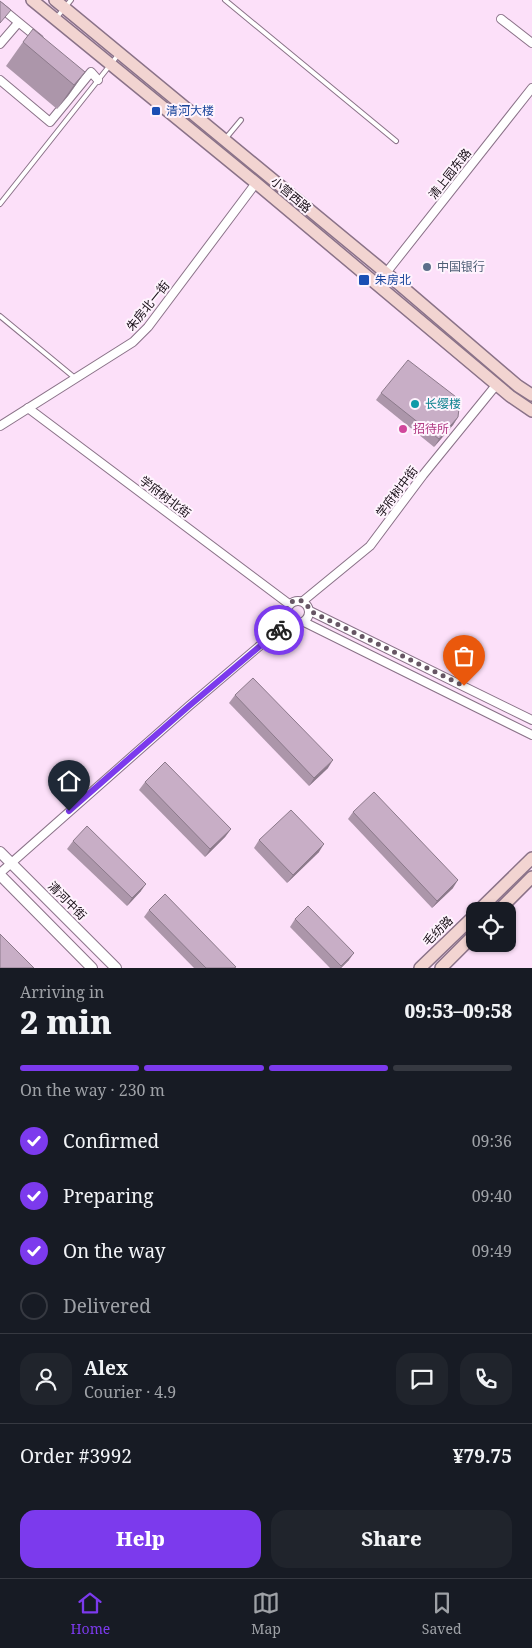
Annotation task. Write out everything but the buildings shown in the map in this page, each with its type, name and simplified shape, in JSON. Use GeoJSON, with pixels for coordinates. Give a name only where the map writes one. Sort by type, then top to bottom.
{"type":"FeatureCollection","features":[{"type":"Feature","properties":{"kind":"main road","name":"小营西路"},"geometry":{"type":"LineString","coordinates":[[32,0],[510,396],[532,411]]}},
{"type":"Feature","properties":{"kind":"main road","name":"小营西路"},"geometry":{"type":"LineString","coordinates":[[62,2],[119,53],[386,273],[518,386],[532,395]]}},
{"type":"Feature","properties":{"kind":"main road"},"geometry":{"type":"LineString","coordinates":[[487,902],[532,858]]}},
{"type":"Feature","properties":{"kind":"main road"},"geometry":{"type":"LineString","coordinates":[[507,902],[532,877]]}},
{"type":"Feature","properties":{"kind":"main road","name":"毛纺路"},"geometry":{"type":"LineString","coordinates":[[420,968],[466,923]]}},
{"type":"Feature","properties":{"kind":"main road"},"geometry":{"type":"LineString","coordinates":[[442,968],[466,943]]}},
{"type":"Feature","properties":{"kind":"street"},"geometry":{"type":"LineString","coordinates":[[0,7],[48,48]]}},
{"type":"Feature","properties":{"kind":"street"},"geometry":{"type":"LineString","coordinates":[[501,19],[532,43]]}},
{"type":"Feature","properties":{"kind":"street"},"geometry":{"type":"LineString","coordinates":[[0,44],[18,22]]}},
{"type":"Feature","properties":{"kind":"street"},"geometry":{"type":"LineString","coordinates":[[0,80],[50,122],[91,72],[98,80]]}},
{"type":"Feature","properties":{"kind":"street"},"geometry":{"type":"LineString","coordinates":[[79,73],[86,79]]}},
{"type":"Feature","properties":{"kind":"street","name":"清上园东路"},"geometry":{"type":"LineString","coordinates":[[386,273],[532,88]]}},
{"type":"Feature","properties":{"kind":"street","name":"朱房北一街"},"geometry":{"type":"LineString","coordinates":[[0,426],[133,342],[148,328],[256,184]]}},
{"type":"Feature","properties":{"kind":"street","name":"学府树中街"},"geometry":{"type":"LineString","coordinates":[[303,601],[370,546],[423,475],[497,384]]}},
{"type":"Feature","properties":{"kind":"street","name":"学府树北街"},"geometry":{"type":"LineString","coordinates":[[28,408],[289,604]]}},
{"type":"Feature","properties":{"kind":"street"},"geometry":{"type":"LineString","coordinates":[[304,622],[310,611],[308,605],[303,601],[295,600],[289,604],[286,610],[287,616],[295,623],[304,622],[532,735]]}},
{"type":"Feature","properties":{"kind":"street"},"geometry":{"type":"LineString","coordinates":[[310,611],[532,720]]}},
{"type":"Feature","properties":{"kind":"street"},"geometry":{"type":"LineString","coordinates":[[92,968],[0,874],[10,862],[290,620]]}},
{"type":"Feature","properties":{"kind":"street","name":"清河中街"},"geometry":{"type":"LineString","coordinates":[[0,852],[116,968]]}},
{"type":"Feature","properties":{"kind":"lane"},"geometry":{"type":"LineString","coordinates":[[225,0],[396,141]]}},
{"type":"Feature","properties":{"kind":"lane"},"geometry":{"type":"LineString","coordinates":[[52,16],[62,2]]}},
{"type":"Feature","properties":{"kind":"lane"},"geometry":{"type":"LineString","coordinates":[[52,16],[62,2]]}},
{"type":"Feature","properties":{"kind":"lane"},"geometry":{"type":"LineString","coordinates":[[0,204],[119,53]]}},
{"type":"Feature","properties":{"kind":"lane"},"geometry":{"type":"LineString","coordinates":[[224,139],[241,120]]}},
{"type":"Feature","properties":{"kind":"lane"},"geometry":{"type":"LineString","coordinates":[[0,316],[75,378]]}},
{"type":"Feature","properties":{"kind":"way so far"},"geometry":{"type":"LineString","coordinates":[[279,630],[290,620],[286,610],[289,604],[295,600],[303,601],[308,605],[310,611],[464,686]]}},
{"type":"Feature","properties":{"kind":"place","name":"清河大楼"},"geometry":{"type":"Point","coordinates":[156,111]}},
{"type":"Feature","properties":{"kind":"place","name":"中国银行"},"geometry":{"type":"Point","coordinates":[427,267]}},
{"type":"Feature","properties":{"kind":"place","name":"朱房北"},"geometry":{"type":"Point","coordinates":[364,280]}},
{"type":"Feature","properties":{"kind":"place","name":"长缨楼"},"geometry":{"type":"Point","coordinates":[415,404]}},
{"type":"Feature","properties":{"kind":"place","name":"招待所"},"geometry":{"type":"Point","coordinates":[403,429]}},
{"type":"Feature","properties":{"kind":"route"},"geometry":{"type":"LineString","coordinates":[[69,811],[279,630]]}}]}
